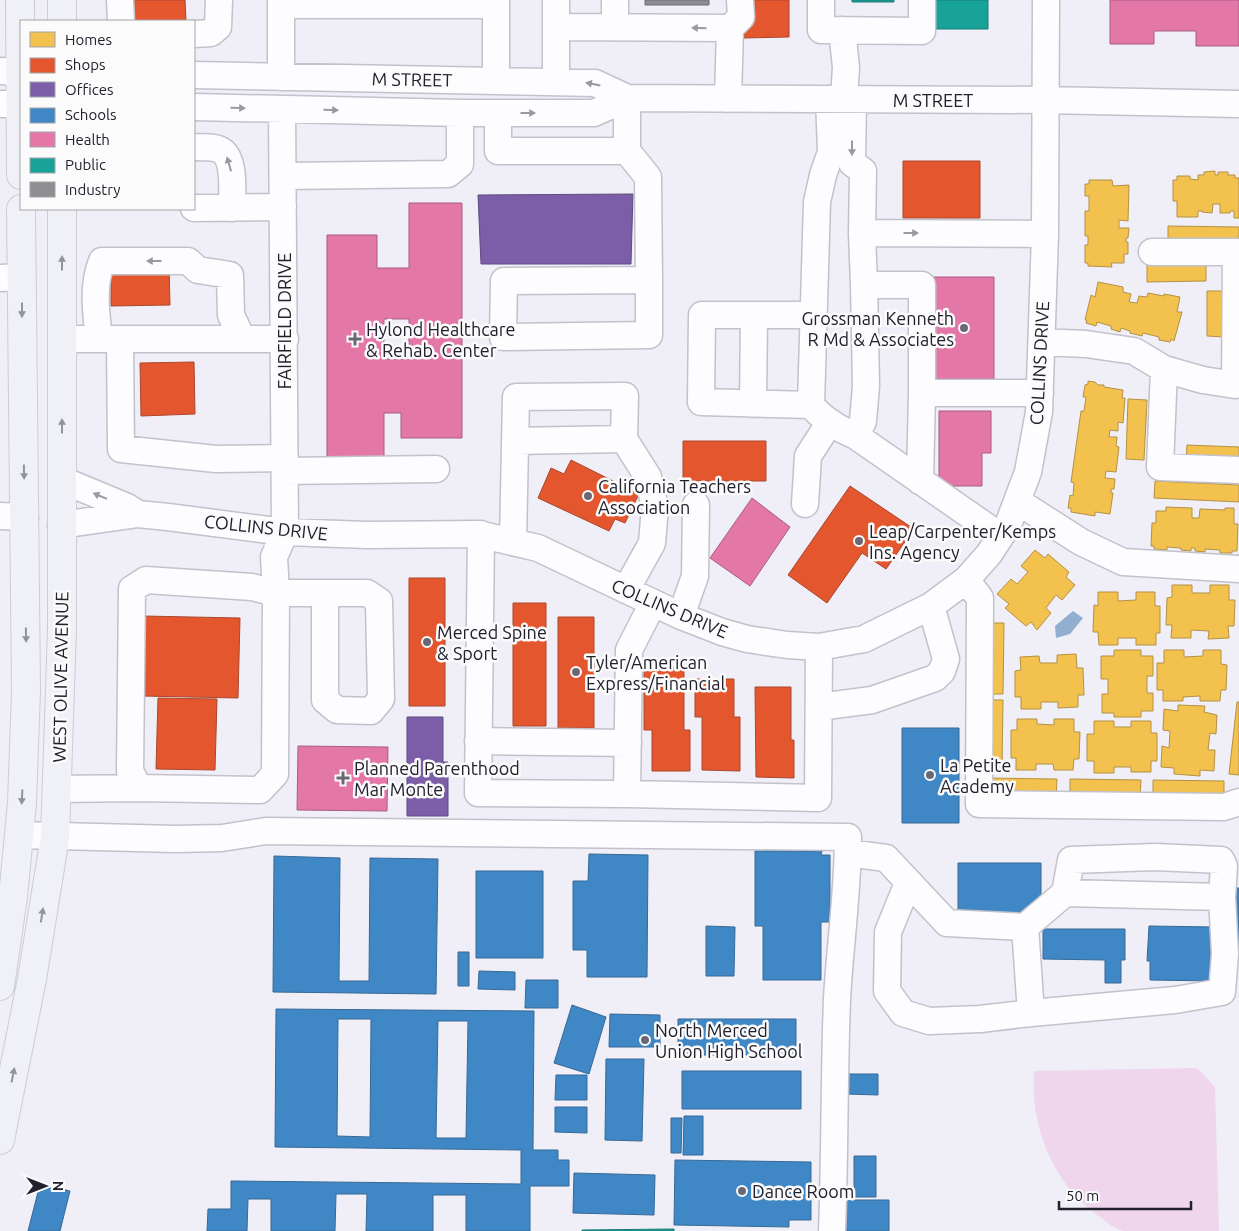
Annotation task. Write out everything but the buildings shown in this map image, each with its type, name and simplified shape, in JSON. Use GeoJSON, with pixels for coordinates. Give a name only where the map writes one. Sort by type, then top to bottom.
{"type":"FeatureCollection","features":[{"type":"Feature","properties":{"kind":"main road"},"geometry":{"type":"LineString","coordinates":[[20,0],[20,20]]}},
{"type":"Feature","properties":{"kind":"main road"},"geometry":{"type":"LineString","coordinates":[[62,0],[62,20]]}},
{"type":"Feature","properties":{"kind":"main road","name":"WEST OLIVE AVENUE"},"geometry":{"type":"LineString","coordinates":[[0,986],[2,952],[22,803],[26,691],[12,516],[22,375],[11,277],[21,210]]}},
{"type":"Feature","properties":{"kind":"main road","name":"WEST OLIVE AVENUE"},"geometry":{"type":"LineString","coordinates":[[0,1140],[32,979],[55,837],[62,629],[62,210]]}},
{"type":"Feature","properties":{"kind":"main road"},"geometry":{"type":"LineString","coordinates":[[22,375],[40,408],[43,423],[46,475],[49,491],[61,525]]}},
{"type":"Feature","properties":{"kind":"main road"},"geometry":{"type":"LineString","coordinates":[[12,516],[41,529],[45,538],[46,592],[50,608],[62,629]]}},
{"type":"Feature","properties":{"kind":"street"},"geometry":{"type":"LineString","coordinates":[[120,0],[121,20]]}},
{"type":"Feature","properties":{"kind":"street"},"geometry":{"type":"LineString","coordinates":[[195,34],[211,33],[218,27],[219,0]]}},
{"type":"Feature","properties":{"kind":"street"},"geometry":{"type":"LineString","coordinates":[[556,0],[556,82]]}},
{"type":"Feature","properties":{"kind":"street"},"geometry":{"type":"LineString","coordinates":[[615,0],[615,26]]}},
{"type":"Feature","properties":{"kind":"street"},"geometry":{"type":"LineString","coordinates":[[728,99],[730,28],[741,17],[740,0]]}},
{"type":"Feature","properties":{"kind":"street"},"geometry":{"type":"LineString","coordinates":[[821,0],[822,30],[922,31],[922,0]]}},
{"type":"Feature","properties":{"kind":"street","name":"COLLINS DRIVE"},"geometry":{"type":"LineString","coordinates":[[61,525],[138,514],[168,516],[285,532],[366,535],[481,534],[538,548],[681,616],[722,632],[747,639],[787,645],[819,647],[864,639],[931,606],[966,580],[989,554],[1008,525],[1028,472],[1039,412],[1042,342],[1045,234],[1044,100],[1046,0]]}},
{"type":"Feature","properties":{"kind":"street"},"geometry":{"type":"LineString","coordinates":[[282,76],[282,2],[496,2],[496,81]]}},
{"type":"Feature","properties":{"kind":"street"},"geometry":{"type":"LineString","coordinates":[[556,27],[730,28]]}},
{"type":"Feature","properties":{"kind":"street"},"geometry":{"type":"LineString","coordinates":[[805,504],[812,410],[805,315],[817,202],[823,175],[831,152],[842,99],[846,67],[842,30]]}},
{"type":"Feature","properties":{"kind":"street"},"geometry":{"type":"LineString","coordinates":[[0,71],[20,72]]}},
{"type":"Feature","properties":{"kind":"street","name":"M STREET"},"geometry":{"type":"LineString","coordinates":[[195,75],[595,83],[627,98],[1044,100],[1239,104]]}},
{"type":"Feature","properties":{"kind":"street"},"geometry":{"type":"LineString","coordinates":[[627,98],[627,151],[648,177],[649,280],[649,336],[503,337],[504,281],[649,280]]}},
{"type":"Feature","properties":{"kind":"street","name":"M STREET"},"geometry":{"type":"LineString","coordinates":[[195,107],[460,113],[594,113],[627,98]]}},
{"type":"Feature","properties":{"kind":"street"},"geometry":{"type":"LineString","coordinates":[[842,99],[852,163],[863,171],[862,233],[866,386],[863,421],[856,436]]}},
{"type":"Feature","properties":{"kind":"street"},"geometry":{"type":"LineString","coordinates":[[0,104],[20,104]]}},
{"type":"Feature","properties":{"kind":"street","name":"FAIRFIELD DRIVE"},"geometry":{"type":"LineString","coordinates":[[282,109],[285,532]]}},
{"type":"Feature","properties":{"kind":"street"},"geometry":{"type":"LineString","coordinates":[[283,176],[448,174],[460,164],[460,113]]}},
{"type":"Feature","properties":{"kind":"street"},"geometry":{"type":"LineString","coordinates":[[498,113],[498,151],[627,151]]}},
{"type":"Feature","properties":{"kind":"street"},"geometry":{"type":"LineString","coordinates":[[195,147],[217,148],[224,152],[229,160],[232,208]]}},
{"type":"Feature","properties":{"kind":"street"},"geometry":{"type":"LineString","coordinates":[[195,208],[283,207]]}},
{"type":"Feature","properties":{"kind":"street"},"geometry":{"type":"LineString","coordinates":[[862,233],[1045,234]]}},
{"type":"Feature","properties":{"kind":"street"},"geometry":{"type":"LineString","coordinates":[[1042,342],[1086,344],[1134,351],[1164,369],[1203,380],[1235,385],[1236,252],[1152,252]]}},
{"type":"Feature","properties":{"kind":"street"},"geometry":{"type":"LineString","coordinates":[[239,334],[245,319],[244,268],[239,261],[228,258],[197,258],[188,261],[102,261],[96,284],[96,308],[109,339],[121,449],[285,464],[436,470]]}},
{"type":"Feature","properties":{"kind":"street"},"geometry":{"type":"LineString","coordinates":[[864,285],[922,285],[920,481]]}},
{"type":"Feature","properties":{"kind":"street"},"geometry":{"type":"LineString","coordinates":[[805,315],[702,314],[701,402],[753,404],[812,410],[840,429],[856,436],[1000,536]]}},
{"type":"Feature","properties":{"kind":"street"},"geometry":{"type":"LineString","coordinates":[[753,404],[754,315]]}},
{"type":"Feature","properties":{"kind":"street"},"geometry":{"type":"LineString","coordinates":[[62,339],[239,334],[285,339]]}},
{"type":"Feature","properties":{"kind":"street"},"geometry":{"type":"LineString","coordinates":[[1164,369],[1160,467],[1239,470]]}},
{"type":"Feature","properties":{"kind":"street"},"geometry":{"type":"LineString","coordinates":[[922,393],[1040,393]]}},
{"type":"Feature","properties":{"kind":"street"},"geometry":{"type":"LineString","coordinates":[[513,542],[516,397],[625,396],[624,439],[648,476],[655,507],[652,543],[626,590]]}},
{"type":"Feature","properties":{"kind":"street"},"geometry":{"type":"LineString","coordinates":[[515,441],[624,439]]}},
{"type":"Feature","properties":{"kind":"street","name":"COLLINS DRIVE"},"geometry":{"type":"LineString","coordinates":[[62,480],[127,507],[138,514]]}},
{"type":"Feature","properties":{"kind":"street"},"geometry":{"type":"LineString","coordinates":[[1017,501],[1081,542],[1123,562],[1239,568]]}},
{"type":"Feature","properties":{"kind":"street"},"geometry":{"type":"LineString","coordinates":[[681,616],[695,576],[696,506]]}},
{"type":"Feature","properties":{"kind":"street"},"geometry":{"type":"LineString","coordinates":[[57,789],[260,790],[275,774],[276,593],[274,557],[285,532]]}},
{"type":"Feature","properties":{"kind":"street"},"geometry":{"type":"LineString","coordinates":[[481,534],[478,793],[818,798],[819,647]]}},
{"type":"Feature","properties":{"kind":"street"},"geometry":{"type":"LineString","coordinates":[[139,788],[130,771],[132,589],[146,580],[252,587],[276,593],[325,593]]}},
{"type":"Feature","properties":{"kind":"street"},"geometry":{"type":"LineString","coordinates":[[966,580],[980,598],[979,804],[1224,807],[1239,802]]}},
{"type":"Feature","properties":{"kind":"street"},"geometry":{"type":"LineString","coordinates":[[627,794],[629,650],[653,603]]}},
{"type":"Feature","properties":{"kind":"street"},"geometry":{"type":"LineString","coordinates":[[819,707],[872,700],[934,678],[942,671],[946,659],[931,606]]}},
{"type":"Feature","properties":{"kind":"street"},"geometry":{"type":"LineString","coordinates":[[478,741],[628,743]]}},
{"type":"Feature","properties":{"kind":"street"},"geometry":{"type":"LineString","coordinates":[[19,835],[194,839],[222,838],[266,831],[848,836],[837,999],[832,1231]]}},
{"type":"Feature","properties":{"kind":"street"},"geometry":{"type":"LineString","coordinates":[[848,853],[886,858],[948,923],[1025,927],[1065,893],[1072,860],[1155,856],[1221,860],[1224,866],[1222,898],[1225,954],[1222,992],[1175,1000],[980,1019],[929,1021],[903,1013],[887,991],[888,932],[908,883]]}},
{"type":"Feature","properties":{"kind":"street"},"geometry":{"type":"LineString","coordinates":[[1065,893],[1222,898]]}},
{"type":"Feature","properties":{"kind":"street"},"geometry":{"type":"LineString","coordinates":[[1025,927],[1030,1013]]}},
{"type":"Feature","properties":{"kind":"shaded area"},"geometry":{"type":"Polygon","coordinates":[[[1197,1068],[1215,1087],[1219,1231],[1123,1231],[1116,1228],[1081,1202],[1056,1169],[1040,1132],[1036,1112],[1034,1071],[1197,1068]]]}},
{"type":"Feature","properties":{"kind":"water"},"geometry":{"type":"Polygon","coordinates":[[[1073,611],[1083,618],[1070,634],[1056,638],[1055,626],[1073,611]]]}},
{"type":"Feature","properties":{"kind":"place","name":"Grossman Kenneth R Md & Associates"},"geometry":{"type":"Point","coordinates":[964,328]}},
{"type":"Feature","properties":{"kind":"place","name":"Hylond Healthcare & Rehab. Center"},"geometry":{"type":"Point","coordinates":[355,339]}},
{"type":"Feature","properties":{"kind":"place","name":"California Teachers Association"},"geometry":{"type":"Point","coordinates":[588,496]}},
{"type":"Feature","properties":{"kind":"place","name":"Leap/Carpenter/Kemps Ins. Agency"},"geometry":{"type":"Point","coordinates":[859,541]}},
{"type":"Feature","properties":{"kind":"place","name":"Merced Spine & Sport"},"geometry":{"type":"Point","coordinates":[427,642]}},
{"type":"Feature","properties":{"kind":"place","name":"Tyler/American Express/Financial"},"geometry":{"type":"Point","coordinates":[576,672]}},
{"type":"Feature","properties":{"kind":"place","name":"La Petite Academy"},"geometry":{"type":"Point","coordinates":[930,775]}},
{"type":"Feature","properties":{"kind":"place","name":"Planned Parenthood Mar Monte"},"geometry":{"type":"Point","coordinates":[343,778]}},
{"type":"Feature","properties":{"kind":"place","name":"North Merced Union High School"},"geometry":{"type":"Point","coordinates":[645,1040]}},
{"type":"Feature","properties":{"kind":"place","name":"Dance Room"},"geometry":{"type":"Point","coordinates":[742,1191]}}]}
